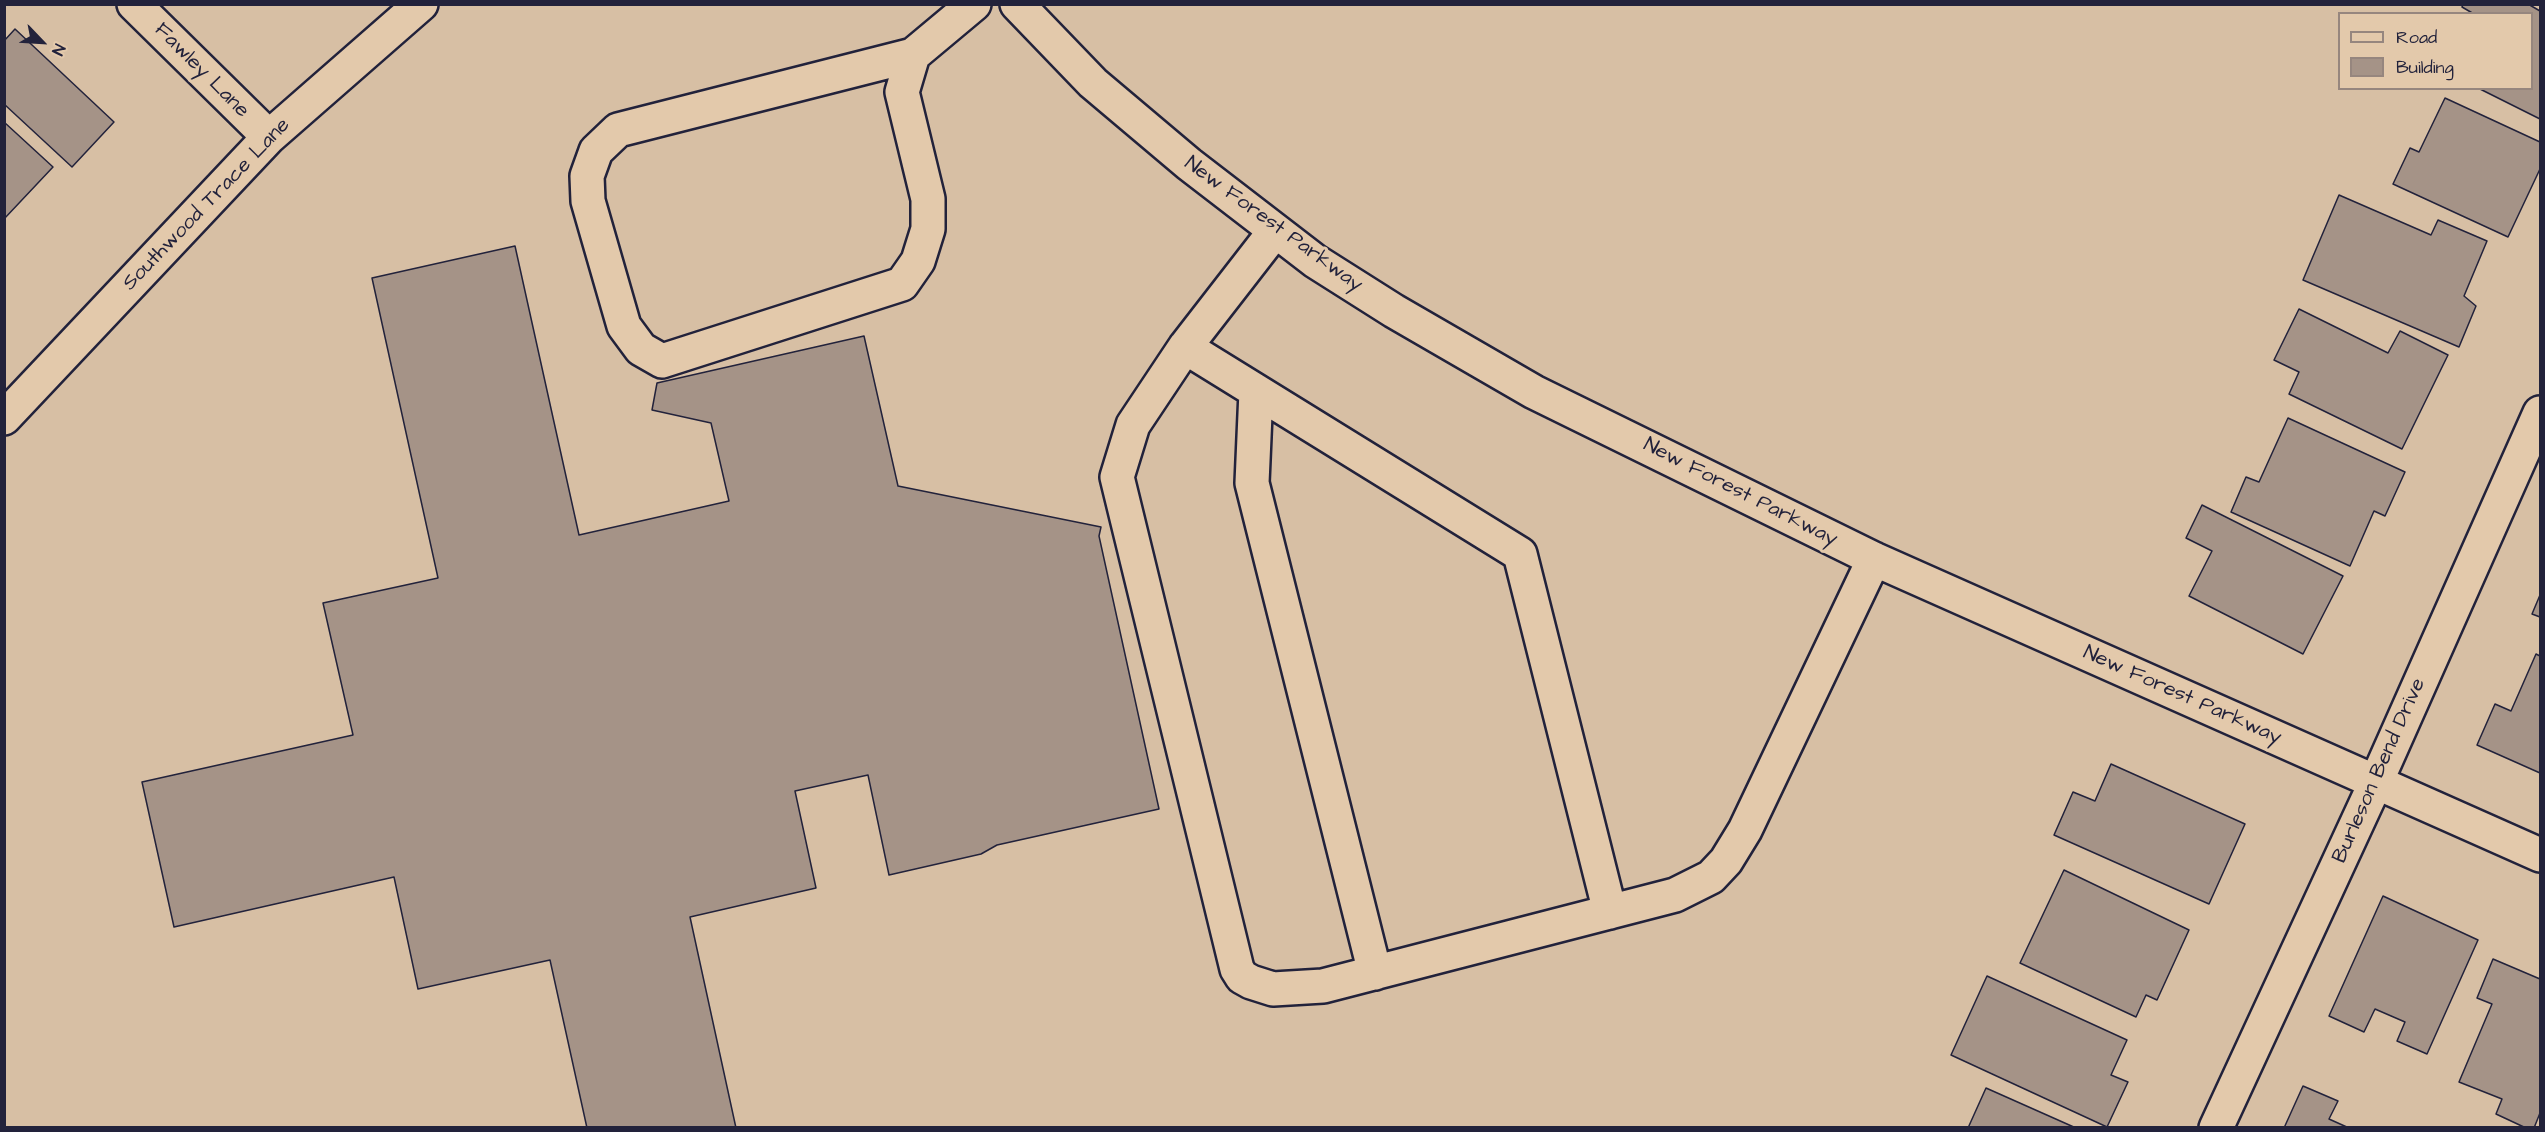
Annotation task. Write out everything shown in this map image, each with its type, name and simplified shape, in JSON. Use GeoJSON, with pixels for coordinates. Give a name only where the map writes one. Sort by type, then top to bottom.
{"type":"FeatureCollection","features":[{"type":"Feature","properties":{"kind":"street","name":"Fawley Lane"},"geometry":{"type":"LineString","coordinates":[[134,4],[269,137]]}},
{"type":"Feature","properties":{"kind":"street","name":"Southwood Trace Lane"},"geometry":{"type":"LineString","coordinates":[[4,418],[269,137],[421,4]]}},
{"type":"Feature","properties":{"kind":"street"},"geometry":{"type":"LineString","coordinates":[[913,55],[902,92],[928,199],[928,229],[918,261],[902,284],[662,361],[641,349],[624,326],[588,201],[587,176],[596,151],[618,130],[913,55],[974,4]]}},
{"type":"Feature","properties":{"kind":"street","name":"New Forest Parkway"},"geometry":{"type":"LineString","coordinates":[[1017,4],[1093,83],[1189,164],[1275,231],[1315,261],[1534,392],[1874,559],[2541,855]]}},
{"type":"Feature","properties":{"kind":"street"},"geometry":{"type":"LineString","coordinates":[[1275,231],[1185,347],[1133,424],[1117,477],[1237,969],[1242,977],[1262,987],[1287,990],[1323,986],[1675,895],[1712,877],[1726,861],[1745,830],[1874,559]]}},
{"type":"Feature","properties":{"kind":"street"},"geometry":{"type":"LineString","coordinates":[[1185,347],[1520,554],[1610,912]]}},
{"type":"Feature","properties":{"kind":"street"},"geometry":{"type":"LineString","coordinates":[[1256,391],[1252,483],[1375,973]]}},
{"type":"Feature","properties":{"kind":"street","name":"Burleson Bend Drive"},"geometry":{"type":"LineString","coordinates":[[2216,1128],[2376,782],[2541,413]]}},
{"type":"Feature","properties":{"kind":"building"},"geometry":{"type":"Polygon","coordinates":[[[2463,4],[2528,4],[2540,11],[2540,119],[2482,90],[2533,90],[2533,12],[2471,12],[2462,7],[2463,4]]]}},
{"type":"Feature","properties":{"kind":"building"},"geometry":{"type":"Polygon","coordinates":[[[15,29],[114,122],[72,167],[4,104],[4,41],[15,29]]]}},
{"type":"Feature","properties":{"kind":"building"},"geometry":{"type":"Polygon","coordinates":[[[2445,98],[2540,142],[2540,169],[2508,237],[2393,184],[2410,148],[2419,152],[2445,98]]]}},
{"type":"Feature","properties":{"kind":"building"},"geometry":{"type":"Polygon","coordinates":[[[4,122],[53,167],[4,219],[4,122]]]}},
{"type":"Feature","properties":{"kind":"building"},"geometry":{"type":"Polygon","coordinates":[[[2339,195],[2431,235],[2438,220],[2487,241],[2464,296],[2476,306],[2459,347],[2303,280],[2339,195]]]}},
{"type":"Feature","properties":{"kind":"building"},"geometry":{"type":"Polygon","coordinates":[[[515,246],[579,535],[729,501],[711,423],[652,410],[657,383],[864,336],[898,486],[1101,527],[1099,536],[1159,809],[997,845],[981,854],[889,875],[868,775],[795,791],[816,888],[690,917],[736,1128],[587,1128],[550,960],[418,989],[394,877],[174,927],[142,782],[353,735],[323,603],[438,578],[372,278],[515,246]]]}},
{"type":"Feature","properties":{"kind":"building"},"geometry":{"type":"Polygon","coordinates":[[[2299,309],[2388,353],[2400,331],[2448,355],[2402,449],[2289,394],[2299,372],[2274,360],[2299,309]]]}},
{"type":"Feature","properties":{"kind":"building"},"geometry":{"type":"Polygon","coordinates":[[[2288,418],[2405,472],[2385,516],[2374,511],[2350,566],[2231,512],[2246,477],[2259,482],[2288,418]]]}},
{"type":"Feature","properties":{"kind":"building"},"geometry":{"type":"Polygon","coordinates":[[[2202,505],[2343,576],[2303,654],[2189,596],[2212,551],[2186,538],[2202,505]]]}},
{"type":"Feature","properties":{"kind":"building"},"geometry":{"type":"Polygon","coordinates":[[[2540,595],[2540,617],[2532,614],[2540,595]]]}},
{"type":"Feature","properties":{"kind":"building"},"geometry":{"type":"Polygon","coordinates":[[[2536,654],[2540,656],[2540,773],[2477,745],[2495,704],[2511,711],[2536,654]]]}},
{"type":"Feature","properties":{"kind":"building"},"geometry":{"type":"Polygon","coordinates":[[[2111,764],[2245,824],[2209,904],[2054,835],[2073,792],[2095,801],[2111,764]]]}},
{"type":"Feature","properties":{"kind":"building"},"geometry":{"type":"Polygon","coordinates":[[[2064,870],[2189,930],[2157,1000],[2146,995],[2136,1017],[2020,963],[2064,870]]]}},
{"type":"Feature","properties":{"kind":"building"},"geometry":{"type":"Polygon","coordinates":[[[2383,896],[2478,940],[2427,1054],[2397,1041],[2405,1022],[2375,1009],[2364,1032],[2329,1016],[2383,896]]]}},
{"type":"Feature","properties":{"kind":"building"},"geometry":{"type":"Polygon","coordinates":[[[2493,959],[2540,979],[2540,1113],[2534,1128],[2526,1128],[2496,1114],[2502,1099],[2459,1082],[2492,1004],[2477,998],[2493,959]]]}},
{"type":"Feature","properties":{"kind":"building"},"geometry":{"type":"Polygon","coordinates":[[[1987,976],[2127,1040],[2111,1075],[2128,1082],[2107,1127],[1951,1055],[1987,976]]]}},
{"type":"Feature","properties":{"kind":"building"},"geometry":{"type":"Polygon","coordinates":[[[2303,1086],[2338,1101],[2329,1119],[2349,1128],[2284,1128],[2303,1086]]]}},
{"type":"Feature","properties":{"kind":"building"},"geometry":{"type":"Polygon","coordinates":[[[1986,1088],[2076,1128],[1968,1128],[1986,1088]]]}}]}
